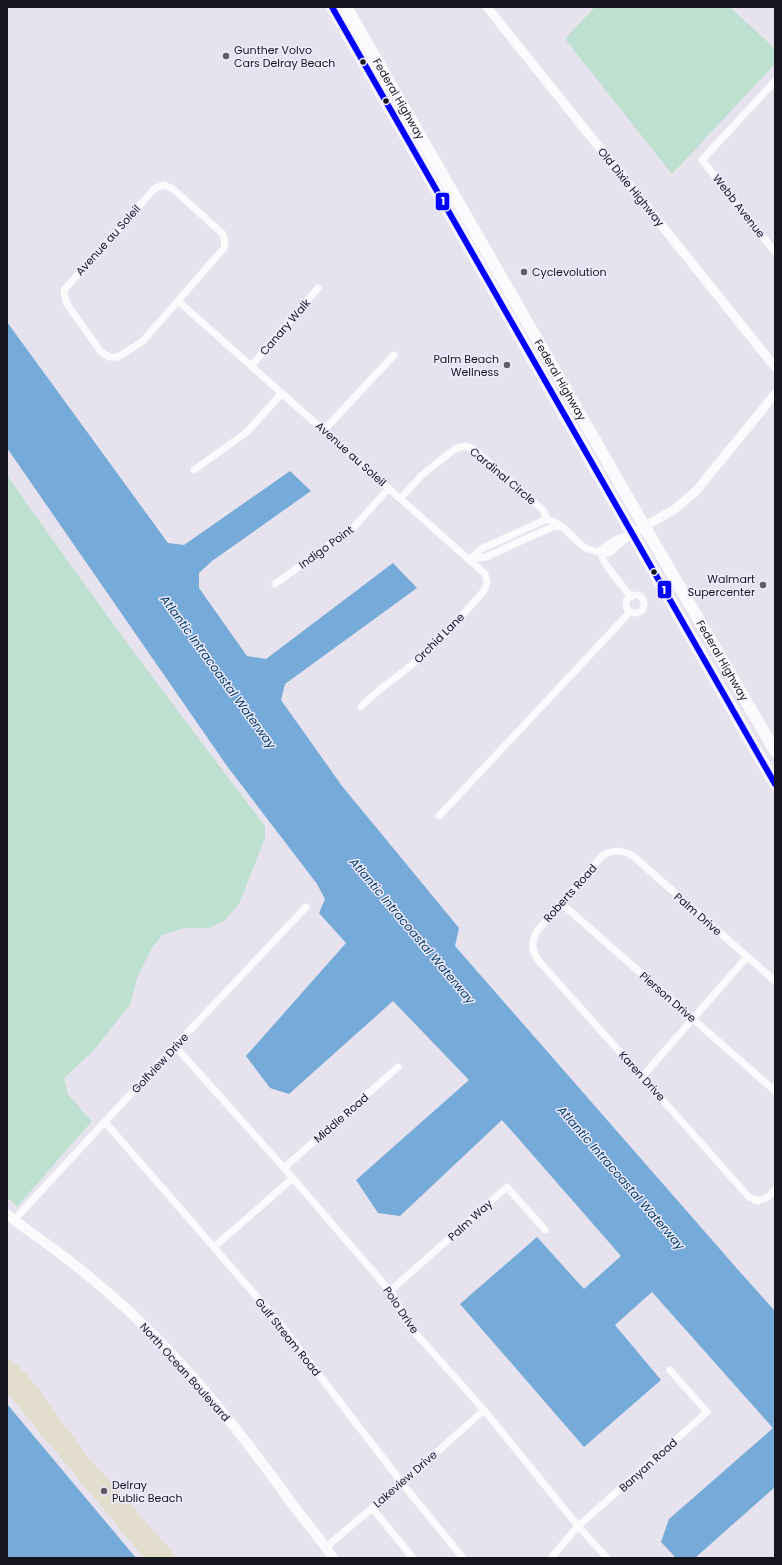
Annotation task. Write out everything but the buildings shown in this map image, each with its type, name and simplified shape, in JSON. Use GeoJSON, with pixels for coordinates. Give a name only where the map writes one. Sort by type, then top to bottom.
{"type":"FeatureCollection","features":[{"type":"Feature","properties":{"kind":"main road","name":"Federal Highway"},"geometry":{"type":"LineString","coordinates":[[332,7],[775,784]]}},
{"type":"Feature","properties":{"kind":"main road"},"geometry":{"type":"LineString","coordinates":[[341,7],[355,30],[364,38]]}},
{"type":"Feature","properties":{"kind":"main road","name":"Federal Highway"},"geometry":{"type":"LineString","coordinates":[[346,7],[644,527],[775,751]]}},
{"type":"Feature","properties":{"kind":"main road"},"geometry":{"type":"LineString","coordinates":[[507,312],[518,318],[526,320]]}},
{"type":"Feature","properties":{"kind":"main road"},"geometry":{"type":"LineString","coordinates":[[517,331],[528,336],[542,348]]}},
{"type":"Feature","properties":{"kind":"main road"},"geometry":{"type":"LineString","coordinates":[[725,696],[738,707],[750,708]]}},
{"type":"Feature","properties":{"kind":"main road"},"geometry":{"type":"LineString","coordinates":[[740,724],[746,723],[753,725],[775,763]]}},
{"type":"Feature","properties":{"kind":"main road","name":"North Ocean Boulevard"},"geometry":{"type":"LineString","coordinates":[[10,1217],[86,1273],[145,1327],[232,1424],[333,1558]]}},
{"type":"Feature","properties":{"kind":"street","name":"Old Dixie Highway"},"geometry":{"type":"LineString","coordinates":[[487,7],[775,367]]}},
{"type":"Feature","properties":{"kind":"street","name":"Webb Avenue"},"geometry":{"type":"LineString","coordinates":[[774,247],[702,160],[775,81]]}},
{"type":"Feature","properties":{"kind":"street","name":"Avenue au Soleil"},"geometry":{"type":"LineString","coordinates":[[159,186],[173,189],[223,234],[225,243],[221,252],[178,301],[143,341],[114,358],[104,355],[101,352],[65,299],[65,289],[68,285],[155,188],[159,186]]}},
{"type":"Feature","properties":{"kind":"street","name":"Canary Walk"},"geometry":{"type":"LineString","coordinates":[[251,366],[318,288]]}},
{"type":"Feature","properties":{"kind":"street","name":"Avenue au Soleil"},"geometry":{"type":"LineString","coordinates":[[178,301],[470,559]]}},
{"type":"Feature","properties":{"kind":"street"},"geometry":{"type":"LineString","coordinates":[[324,430],[394,355]]}},
{"type":"Feature","properties":{"kind":"street"},"geometry":{"type":"LineString","coordinates":[[194,470],[247,432],[282,393]]}},
{"type":"Feature","properties":{"kind":"street"},"geometry":{"type":"LineString","coordinates":[[470,559],[481,550],[547,518],[556,521],[584,547],[609,553],[633,533],[675,509],[696,491],[775,394]]}},
{"type":"Feature","properties":{"kind":"street","name":"Cardinal Circle"},"geometry":{"type":"LineString","coordinates":[[401,498],[422,475],[456,448],[466,446],[475,450],[543,510],[547,518]]}},
{"type":"Feature","properties":{"kind":"street","name":"Indigo Point"},"geometry":{"type":"LineString","coordinates":[[275,584],[354,527],[389,488]]}},
{"type":"Feature","properties":{"kind":"street"},"geometry":{"type":"LineString","coordinates":[[470,559],[486,557],[554,526],[563,527]]}},
{"type":"Feature","properties":{"kind":"street"},"geometry":{"type":"LineString","coordinates":[[599,551],[606,565],[631,596]]}},
{"type":"Feature","properties":{"kind":"street","name":"Orchid Lane"},"geometry":{"type":"LineString","coordinates":[[361,707],[370,697],[415,663],[435,644],[483,592],[487,583],[485,574],[470,559]]}},
{"type":"Feature","properties":{"kind":"street"},"geometry":{"type":"LineString","coordinates":[[631,596],[640,596],[644,604],[641,612],[635,614],[630,612],[626,604],[631,596]]}},
{"type":"Feature","properties":{"kind":"street"},"geometry":{"type":"LineString","coordinates":[[439,816],[630,612]]}},
{"type":"Feature","properties":{"kind":"street","name":"Roberts Road"},"geometry":{"type":"LineString","coordinates":[[532,946],[536,931],[603,855],[608,852],[618,850]]}},
{"type":"Feature","properties":{"kind":"street","name":"Palm Drive"},"geometry":{"type":"LineString","coordinates":[[618,850],[624,851],[633,856],[775,981]]}},
{"type":"Feature","properties":{"kind":"street","name":"Pierson Drive"},"geometry":{"type":"LineString","coordinates":[[561,903],[775,1091]]}},
{"type":"Feature","properties":{"kind":"street","name":"Golfview Drive"},"geometry":{"type":"LineString","coordinates":[[10,1217],[105,1122],[306,907]]}},
{"type":"Feature","properties":{"kind":"street","name":"Karen Drive"},"geometry":{"type":"LineString","coordinates":[[532,946],[538,960],[749,1198],[758,1201],[768,1197],[775,1190]]}},
{"type":"Feature","properties":{"kind":"street"},"geometry":{"type":"LineString","coordinates":[[642,1077],[747,957]]}},
{"type":"Feature","properties":{"kind":"street","name":"Polo Drive"},"geometry":{"type":"LineString","coordinates":[[175,1046],[284,1168],[390,1291],[397,1300],[410,1327],[484,1410],[578,1526],[607,1558]]}},
{"type":"Feature","properties":{"kind":"street","name":"Middle Road"},"geometry":{"type":"LineString","coordinates":[[284,1168],[398,1067]]}},
{"type":"Feature","properties":{"kind":"street","name":"Gulf Stream Road"},"geometry":{"type":"LineString","coordinates":[[105,1122],[277,1320],[402,1483],[463,1558]]}},
{"type":"Feature","properties":{"kind":"street"},"geometry":{"type":"LineString","coordinates":[[214,1247],[292,1178]]}},
{"type":"Feature","properties":{"kind":"street","name":"Palm Way"},"geometry":{"type":"LineString","coordinates":[[390,1291],[507,1187],[545,1230]]}},
{"type":"Feature","properties":{"kind":"street","name":"Banyan Road"},"geometry":{"type":"LineString","coordinates":[[551,1558],[578,1526],[707,1412],[670,1370]]}},
{"type":"Feature","properties":{"kind":"street","name":"Lakeview Drive"},"geometry":{"type":"LineString","coordinates":[[326,1547],[402,1483],[484,1410]]}},
{"type":"Feature","properties":{"kind":"street"},"geometry":{"type":"LineString","coordinates":[[372,1508],[413,1558]]}},
{"type":"Feature","properties":{"kind":"green space"},"geometry":{"type":"Polygon","coordinates":[[[595,7],[730,7],[775,49],[775,64],[672,174],[565,39],[595,7]]]}},
{"type":"Feature","properties":{"kind":"green space"},"geometry":{"type":"Polygon","coordinates":[[[7,475],[134,652],[265,826],[265,838],[239,904],[225,920],[210,928],[184,928],[162,935],[152,948],[138,975],[130,1005],[92,1052],[64,1078],[68,1095],[92,1121],[17,1207],[7,1197],[7,475]]]}},
{"type":"Feature","properties":{"kind":"sand","name":"Delray Public Beach"},"geometry":{"type":"Polygon","coordinates":[[[7,1357],[28,1375],[87,1456],[178,1558],[144,1558],[7,1393],[7,1357]]]}},
{"type":"Feature","properties":{"kind":"water","name":"Atlantic Intracoastal Waterway"},"geometry":{"type":"Polygon","coordinates":[[[7,322],[168,543],[184,545],[290,471],[311,491],[212,561],[199,573],[199,588],[247,656],[266,659],[393,563],[417,588],[285,684],[281,700],[342,786],[459,928],[455,946],[775,1311],[775,1487],[695,1558],[676,1558],[661,1542],[669,1519],[773,1428],[652,1292],[615,1325],[661,1380],[584,1447],[460,1304],[537,1237],[584,1289],[621,1256],[502,1120],[400,1216],[378,1213],[356,1180],[469,1080],[393,1001],[289,1094],[270,1088],[246,1056],[346,943],[319,913],[325,899],[317,884],[227,766],[7,448],[7,322]]]}},
{"type":"Feature","properties":{"kind":"water"},"geometry":{"type":"Polygon","coordinates":[[[7,1404],[136,1558],[7,1558],[7,1404]]]}},
{"type":"Feature","properties":{"kind":"transit line","name":"1"},"geometry":{"type":"LineString","coordinates":[[332,7],[775,784]]}},
{"type":"Feature","properties":{"kind":"place","name":"Gunther Volvo Cars Delray Beach"},"geometry":{"type":"Point","coordinates":[226,56]}},
{"type":"Feature","properties":{"kind":"place","name":"Cyclevolution"},"geometry":{"type":"Point","coordinates":[524,272]}},
{"type":"Feature","properties":{"kind":"place","name":"Palm Beach Wellness"},"geometry":{"type":"Point","coordinates":[507,365]}},
{"type":"Feature","properties":{"kind":"place","name":"Walmart Supercenter"},"geometry":{"type":"Point","coordinates":[763,585]}},
{"type":"Feature","properties":{"kind":"place","name":"Delray Public Beach"},"geometry":{"type":"Point","coordinates":[104,1491]}}]}
